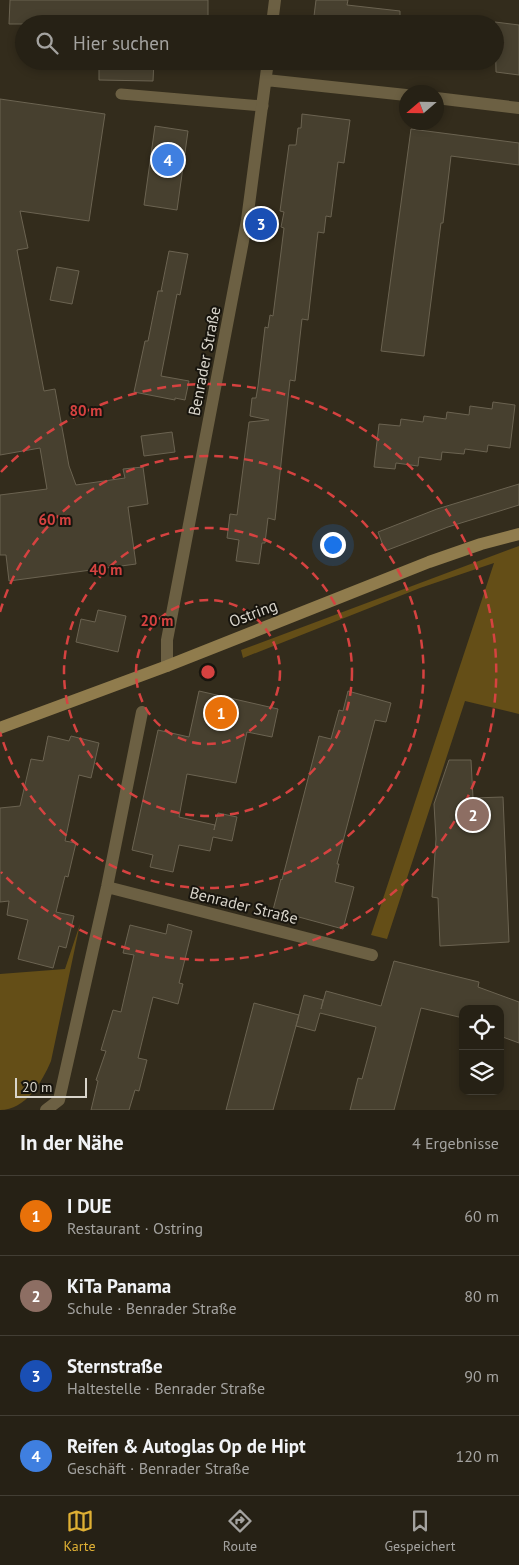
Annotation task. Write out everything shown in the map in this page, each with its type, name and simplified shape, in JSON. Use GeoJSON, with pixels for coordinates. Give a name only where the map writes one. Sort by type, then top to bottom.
{"type":"FeatureCollection","features":[{"type":"Feature","properties":{"kind":"main road","name":"Ostring"},"geometry":{"type":"LineString","coordinates":[[0,728],[167,666],[429,562],[481,544],[519,534]]}},
{"type":"Feature","properties":{"kind":"street"},"geometry":{"type":"LineString","coordinates":[[273,15],[275,0]]}},
{"type":"Feature","properties":{"kind":"street","name":"Benrader Straße"},"geometry":{"type":"LineString","coordinates":[[167,666],[167,640],[247,220],[267,70]]}},
{"type":"Feature","properties":{"kind":"street"},"geometry":{"type":"LineString","coordinates":[[266,80],[399,94]]}},
{"type":"Feature","properties":{"kind":"street"},"geometry":{"type":"LineString","coordinates":[[444,99],[519,108]]}},
{"type":"Feature","properties":{"kind":"street"},"geometry":{"type":"LineString","coordinates":[[46,1110],[58,1105],[107,887],[142,712]]}},
{"type":"Feature","properties":{"kind":"street","name":"Benrader Straße"},"geometry":{"type":"LineString","coordinates":[[107,887],[372,955]]}},
{"type":"Feature","properties":{"kind":"lane"},"geometry":{"type":"LineString","coordinates":[[121,94],[263,106]]}},
{"type":"Feature","properties":{"kind":"shaded area"},"geometry":{"type":"Polygon","coordinates":[[[519,546],[519,714],[465,701],[387,939],[371,935],[494,563],[420,588],[243,658],[241,650],[519,546]]]}},
{"type":"Feature","properties":{"kind":"shaded area"},"geometry":{"type":"Polygon","coordinates":[[[80,924],[51,1061],[38,1086],[25,1100],[9,1109],[0,1110],[0,974],[65,969],[80,924]]]}},
{"type":"Feature","properties":{"kind":"building"},"geometry":{"type":"Polygon","coordinates":[[[10,0],[208,0],[208,15],[15,15],[15,24],[9,24],[10,0]]]}},
{"type":"Feature","properties":{"kind":"building"},"geometry":{"type":"Polygon","coordinates":[[[316,0],[348,0],[347,5],[400,11],[400,15],[314,15],[316,0]]]}},
{"type":"Feature","properties":{"kind":"building"},"geometry":{"type":"Polygon","coordinates":[[[504,23],[519,25],[519,75],[496,72],[496,70],[504,70],[504,23]]]}},
{"type":"Feature","properties":{"kind":"building"},"geometry":{"type":"Polygon","coordinates":[[[99,70],[154,70],[153,81],[99,80],[99,70]]]}},
{"type":"Feature","properties":{"kind":"building"},"geometry":{"type":"Polygon","coordinates":[[[0,99],[105,114],[89,221],[20,211],[28,248],[17,250],[44,391],[55,389],[69,466],[76,485],[125,478],[123,469],[143,467],[148,504],[128,507],[136,564],[9,581],[6,555],[0,555],[0,495],[47,489],[40,448],[0,455],[0,99]]]}},
{"type":"Feature","properties":{"kind":"building"},"geometry":{"type":"Polygon","coordinates":[[[302,114],[350,120],[344,163],[338,162],[331,217],[326,216],[324,233],[318,232],[308,320],[302,319],[295,381],[290,380],[275,520],[268,518],[265,543],[262,543],[259,564],[236,561],[239,540],[227,538],[230,514],[237,515],[249,422],[269,420],[250,416],[252,398],[256,398],[265,327],[268,328],[270,315],[273,316],[284,228],[281,227],[284,212],[280,211],[289,145],[296,145],[298,128],[301,128],[302,114]]]}},
{"type":"Feature","properties":{"kind":"building"},"geometry":{"type":"Polygon","coordinates":[[[155,126],[188,131],[177,210],[144,205],[155,126]]]}},
{"type":"Feature","properties":{"kind":"building"},"geometry":{"type":"Polygon","coordinates":[[[411,130],[519,143],[519,165],[451,156],[424,356],[381,351],[411,130]]]}},
{"type":"Feature","properties":{"kind":"building"},"geometry":{"type":"Polygon","coordinates":[[[169,251],[188,254],[180,295],[177,294],[161,376],[189,381],[185,400],[175,398],[175,400],[134,392],[145,341],[148,341],[158,291],[161,291],[169,251]]]}},
{"type":"Feature","properties":{"kind":"building"},"geometry":{"type":"Polygon","coordinates":[[[57,267],[79,271],[72,304],[50,300],[57,267]]]}},
{"type":"Feature","properties":{"kind":"building"},"geometry":{"type":"Polygon","coordinates":[[[493,402],[515,405],[510,448],[488,445],[487,452],[465,449],[464,454],[442,452],[441,460],[419,457],[418,466],[396,463],[395,469],[374,467],[379,424],[400,426],[401,419],[423,422],[424,416],[446,419],[447,412],[469,415],[470,406],[492,409],[493,402]]]}},
{"type":"Feature","properties":{"kind":"building"},"geometry":{"type":"Polygon","coordinates":[[[172,432],[175,452],[144,456],[141,436],[172,432]]]}},
{"type":"Feature","properties":{"kind":"building"},"geometry":{"type":"Polygon","coordinates":[[[519,484],[519,505],[448,527],[385,551],[378,532],[437,509],[519,484]]]}},
{"type":"Feature","properties":{"kind":"building"},"geometry":{"type":"Polygon","coordinates":[[[98,610],[126,616],[118,652],[76,642],[81,619],[95,622],[98,610]]]}},
{"type":"Feature","properties":{"kind":"building"},"geometry":{"type":"Polygon","coordinates":[[[199,691],[278,709],[272,737],[247,732],[236,783],[187,774],[179,817],[215,825],[214,830],[218,813],[237,817],[232,841],[213,837],[210,851],[179,845],[173,872],[150,867],[153,855],[132,850],[158,730],[189,737],[199,691]]]}},
{"type":"Feature","properties":{"kind":"building"},"geometry":{"type":"Polygon","coordinates":[[[348,691],[391,703],[386,722],[375,720],[337,864],[339,864],[335,882],[354,887],[343,929],[273,910],[319,736],[331,739],[339,710],[343,711],[348,691]]]}},
{"type":"Feature","properties":{"kind":"building"},"geometry":{"type":"Polygon","coordinates":[[[48,736],[69,741],[71,736],[99,743],[91,778],[79,775],[65,841],[76,843],[68,877],[65,876],[56,912],[74,916],[66,948],[59,946],[53,968],[18,959],[28,920],[7,915],[9,901],[0,902],[0,808],[20,806],[31,759],[43,761],[48,736]]]}},
{"type":"Feature","properties":{"kind":"building"},"geometry":{"type":"Polygon","coordinates":[[[449,760],[471,760],[473,798],[503,797],[509,942],[440,946],[438,898],[432,897],[436,839],[434,804],[449,760]]]}},
{"type":"Feature","properties":{"kind":"building"},"geometry":{"type":"Polygon","coordinates":[[[168,924],[192,931],[179,983],[183,984],[178,1004],[153,997],[138,1058],[147,1060],[139,1091],[135,1090],[129,1110],[91,1110],[98,1081],[96,1080],[106,1051],[101,1050],[113,1010],[121,1012],[134,955],[123,953],[130,925],[166,934],[168,924]]]}},
{"type":"Feature","properties":{"kind":"building"},"geometry":{"type":"Polygon","coordinates":[[[394,961],[479,982],[478,987],[519,1002],[519,1043],[504,1037],[504,1005],[459,1005],[459,1017],[421,1008],[394,1110],[350,1110],[358,1078],[362,1079],[376,1027],[320,1013],[315,1031],[296,1026],[304,995],[323,1000],[321,1009],[326,991],[381,1006],[394,961]]]}},
{"type":"Feature","properties":{"kind":"building"},"geometry":{"type":"Polygon","coordinates":[[[254,1003],[299,1015],[273,1110],[226,1110],[254,1003]]]}},
{"type":"Feature","properties":{"kind":"place","name":"Reifen & Autoglas Op de Hipt"},"geometry":{"type":"Point","coordinates":[168,160]}},
{"type":"Feature","properties":{"kind":"place","name":"Sternstraße"},"geometry":{"type":"Point","coordinates":[261,224]}},
{"type":"Feature","properties":{"kind":"place","name":"I DUE"},"geometry":{"type":"Point","coordinates":[221,713]}},
{"type":"Feature","properties":{"kind":"place","name":"KiTa Panama"},"geometry":{"type":"Point","coordinates":[473,815]}}]}
